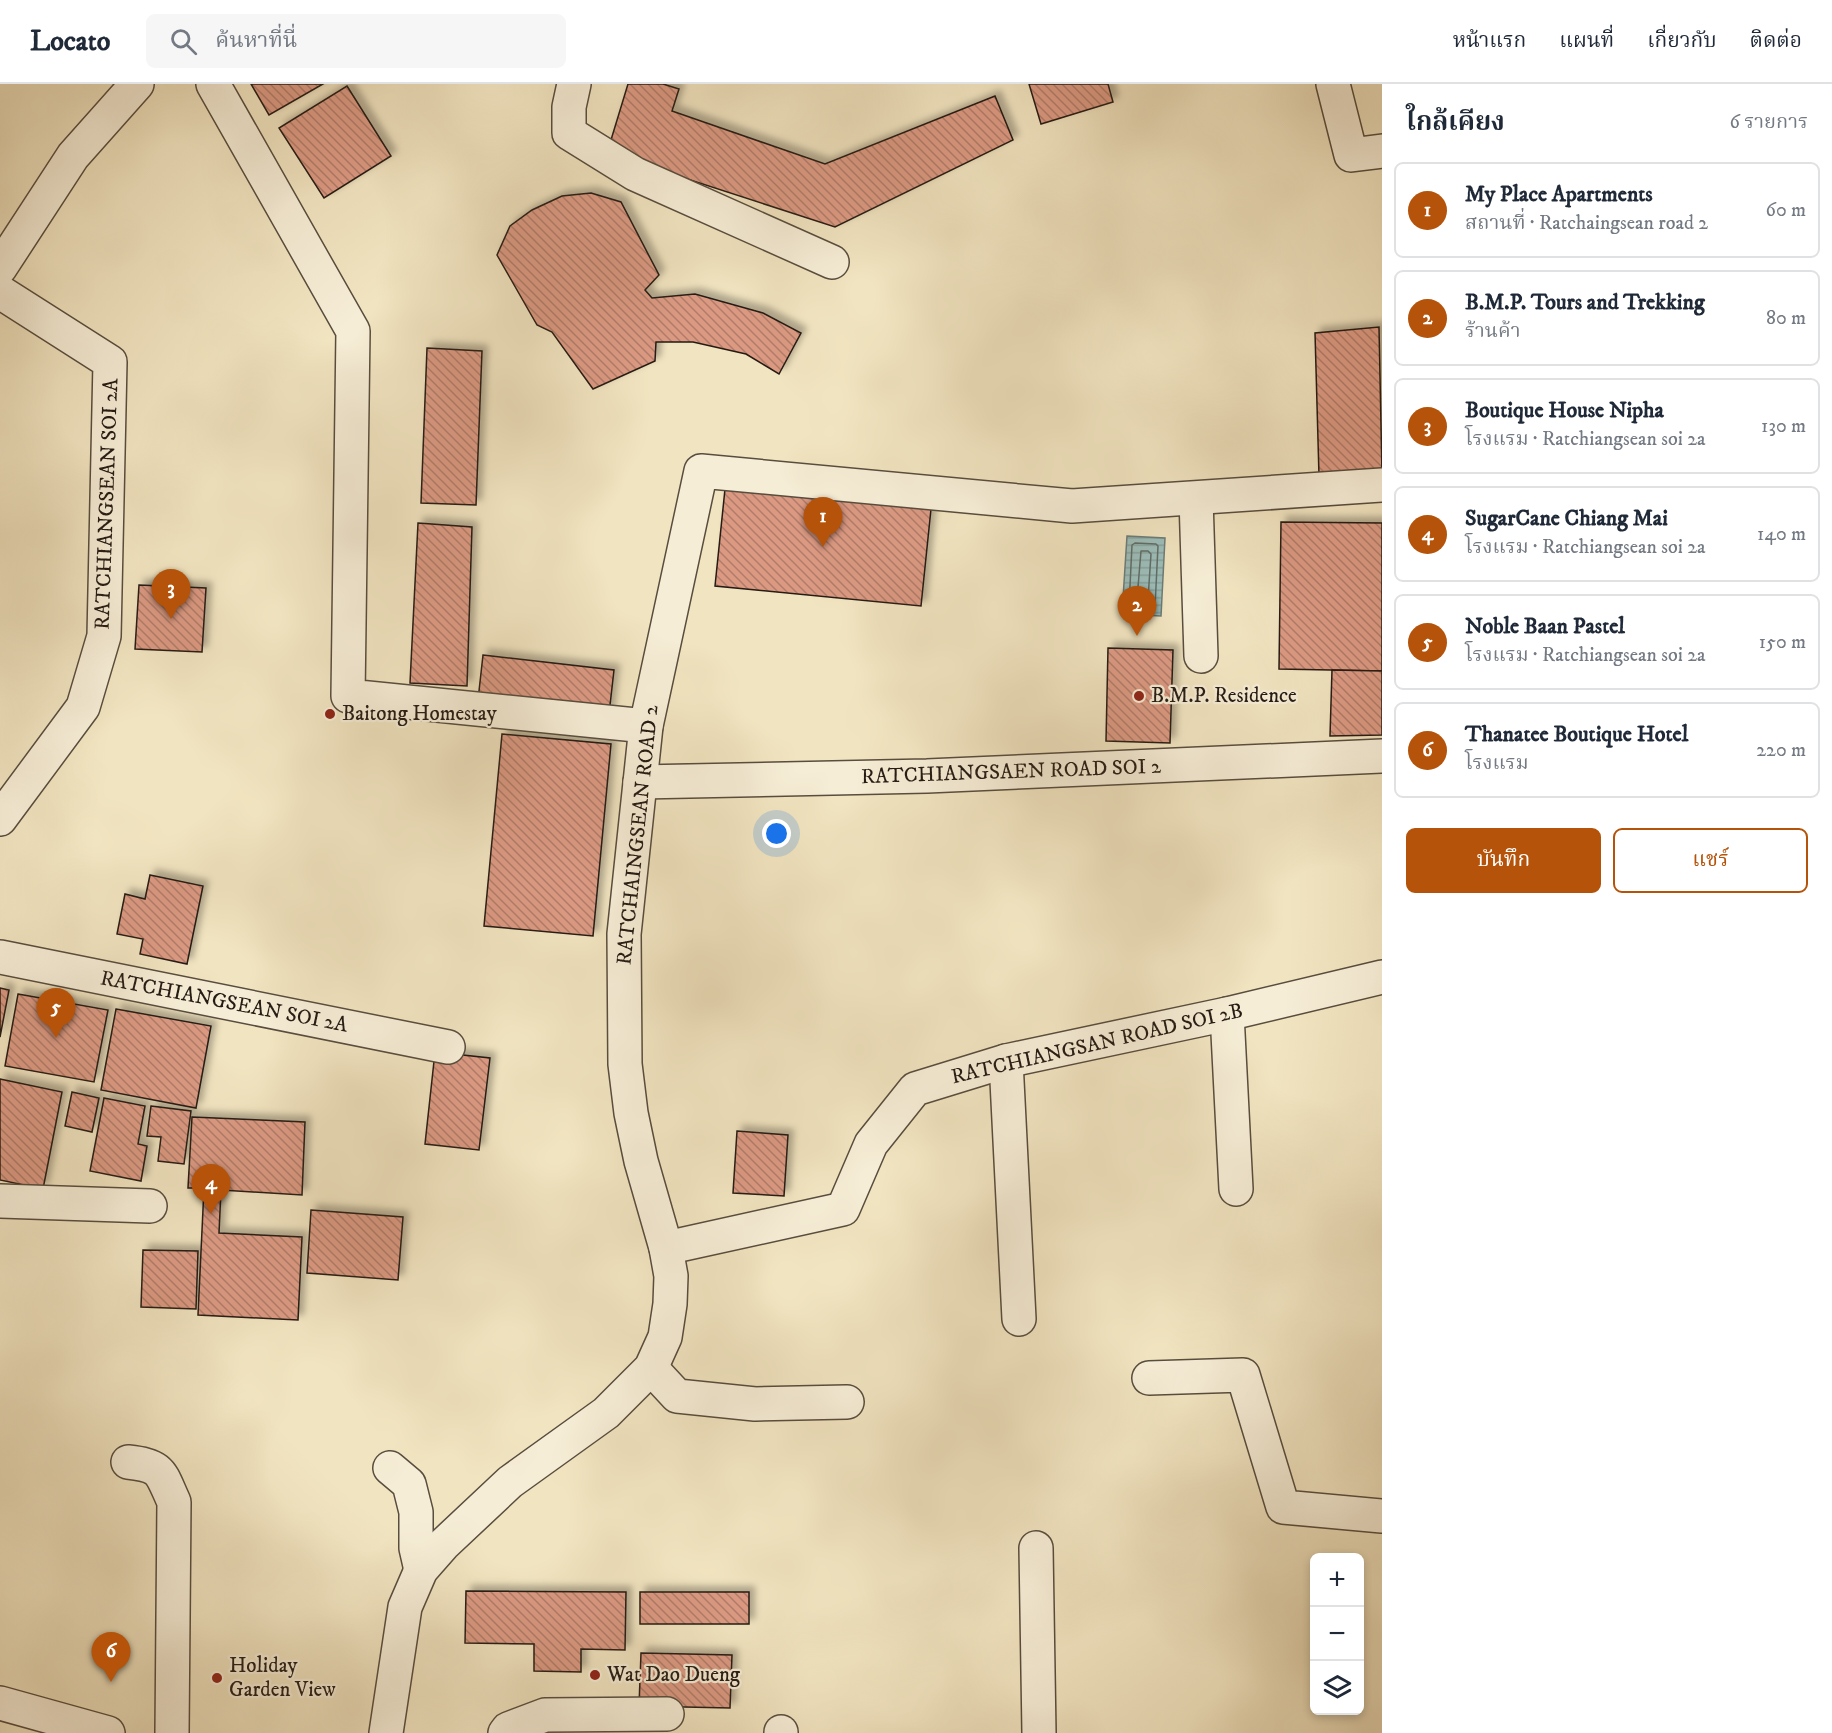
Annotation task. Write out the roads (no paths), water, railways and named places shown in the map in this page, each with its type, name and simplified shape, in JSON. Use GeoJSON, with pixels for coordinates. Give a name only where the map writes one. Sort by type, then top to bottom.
{"type":"FeatureCollection","features":[{"type":"Feature","properties":{"kind":"street"},"geometry":{"type":"LineString","coordinates":[[0,268],[73,156],[137,84]]}},
{"type":"Feature","properties":{"kind":"street"},"geometry":{"type":"LineString","coordinates":[[213,84],[353,331],[348,696],[646,726]]}},
{"type":"Feature","properties":{"kind":"street"},"geometry":{"type":"LineString","coordinates":[[574,84],[569,107],[569,133],[635,174],[831,262]]}},
{"type":"Feature","properties":{"kind":"street"},"geometry":{"type":"LineString","coordinates":[[1333,84],[1351,155],[1382,151]]}},
{"type":"Feature","properties":{"kind":"street","name":"RATCHIANGSEAN SOI 2A"},"geometry":{"type":"LineString","coordinates":[[0,292],[110,362],[104,636],[83,707],[0,819]]}},
{"type":"Feature","properties":{"kind":"street","name":"RATCHAINGSEAN ROAD 2"},"geometry":{"type":"LineString","coordinates":[[386,1733],[405,1607],[421,1570],[443,1545],[510,1482],[606,1413],[651,1368],[665,1337],[671,1275],[631,1113],[625,1064],[624,934],[646,726],[701,471],[1072,506],[1196,499]]}},
{"type":"Feature","properties":{"kind":"street"},"geometry":{"type":"LineString","coordinates":[[1201,656],[1196,499],[1382,485]]}},
{"type":"Feature","properties":{"kind":"street","name":"RATCHIANGSAEN ROAD SOI 2"},"geometry":{"type":"LineString","coordinates":[[640,782],[927,776],[1382,756]]}},
{"type":"Feature","properties":{"kind":"street","name":"RATCHIANGSEAN SOI 2A"},"geometry":{"type":"LineString","coordinates":[[0,957],[448,1047]]}},
{"type":"Feature","properties":{"kind":"street","name":"RATCHIANGSAN ROAD SOI 2B"},"geometry":{"type":"LineString","coordinates":[[666,1248],[843,1209],[871,1144],[915,1089],[1006,1061],[1227,1014],[1382,977]]}},
{"type":"Feature","properties":{"kind":"street"},"geometry":{"type":"LineString","coordinates":[[1227,1014],[1236,1189]]}},
{"type":"Feature","properties":{"kind":"street"},"geometry":{"type":"LineString","coordinates":[[1006,1061],[1020,1319]]}},
{"type":"Feature","properties":{"kind":"street"},"geometry":{"type":"LineString","coordinates":[[0,1201],[150,1206]]}},
{"type":"Feature","properties":{"kind":"street"},"geometry":{"type":"LineString","coordinates":[[651,1368],[677,1396],[755,1404],[847,1402]]}},
{"type":"Feature","properties":{"kind":"street"},"geometry":{"type":"LineString","coordinates":[[1149,1378],[1243,1375],[1283,1507],[1382,1516]]}},
{"type":"Feature","properties":{"kind":"street"},"geometry":{"type":"LineString","coordinates":[[128,1462],[150,1464],[160,1471],[174,1502],[172,1733]]}},
{"type":"Feature","properties":{"kind":"street"},"geometry":{"type":"LineString","coordinates":[[390,1468],[409,1484],[416,1512],[416,1548],[421,1570]]}},
{"type":"Feature","properties":{"kind":"street"},"geometry":{"type":"LineString","coordinates":[[1036,1548],[1039,1733]]}},
{"type":"Feature","properties":{"kind":"street"},"geometry":{"type":"LineString","coordinates":[[0,1703],[108,1733]]}},
{"type":"Feature","properties":{"kind":"street"},"geometry":{"type":"LineString","coordinates":[[505,1733],[508,1729],[545,1715],[667,1714]]}},
{"type":"Feature","properties":{"kind":"water"},"geometry":{"type":"Polygon","coordinates":[[[1127,536],[1165,538],[1161,616],[1122,614],[1127,536]]]}},
{"type":"Feature","properties":{"kind":"place","name":"My Place Apartments"},"geometry":{"type":"Point","coordinates":[823,547]}},
{"type":"Feature","properties":{"kind":"place","name":"Boutique House Nipha"},"geometry":{"type":"Point","coordinates":[171,619]}},
{"type":"Feature","properties":{"kind":"place","name":"B.M.P. Tours and Trekking"},"geometry":{"type":"Point","coordinates":[1137,636]}},
{"type":"Feature","properties":{"kind":"place","name":"B.M.P. Residence"},"geometry":{"type":"Point","coordinates":[1139,696]}},
{"type":"Feature","properties":{"kind":"place","name":"Baitong Homestay"},"geometry":{"type":"Point","coordinates":[330,714]}},
{"type":"Feature","properties":{"kind":"place","name":"Noble Baan Pastel"},"geometry":{"type":"Point","coordinates":[56,1038]}},
{"type":"Feature","properties":{"kind":"place","name":"SugarCane Chiang Mai"},"geometry":{"type":"Point","coordinates":[211,1214]}},
{"type":"Feature","properties":{"kind":"place","name":"Wat Dao Dueng"},"geometry":{"type":"Point","coordinates":[595,1675]}},
{"type":"Feature","properties":{"kind":"place","name":"Holiday Garden View"},"geometry":{"type":"Point","coordinates":[217,1678]}},
{"type":"Feature","properties":{"kind":"place","name":"Thanatee Boutique Hotel"},"geometry":{"type":"Point","coordinates":[111,1682]}}]}
